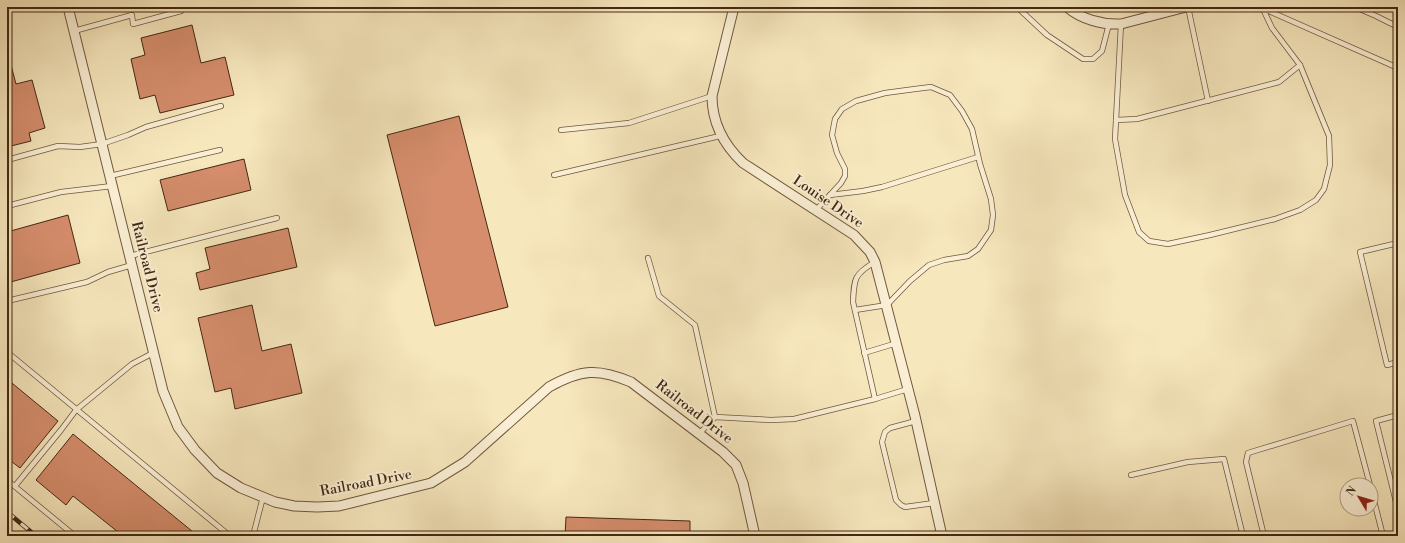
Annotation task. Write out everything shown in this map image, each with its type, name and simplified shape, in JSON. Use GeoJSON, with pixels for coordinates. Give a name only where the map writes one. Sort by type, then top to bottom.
{"type":"FeatureCollection","features":[{"type":"Feature","properties":{"kind":"street","name":"Railroad Drive"},"geometry":{"type":"LineString","coordinates":[[68,7],[153,353],[168,404],[178,427],[186,439],[204,461],[218,473],[241,488],[275,502],[294,506],[339,506],[431,484],[465,462],[550,387],[579,373],[602,372],[632,382],[723,452],[736,465],[743,483],[756,536]]}},
{"type":"Feature","properties":{"kind":"street","name":"Louise Drive"},"geometry":{"type":"LineString","coordinates":[[734,7],[712,96],[714,118],[720,136],[732,153],[743,163],[854,235],[870,252],[875,262],[897,343],[942,536]]}},
{"type":"Feature","properties":{"kind":"street"},"geometry":{"type":"LineString","coordinates":[[1067,7],[1090,20],[1109,24],[1121,24],[1187,7]]}},
{"type":"Feature","properties":{"kind":"lane"},"geometry":{"type":"LineString","coordinates":[[1017,7],[1047,36],[1083,59],[1093,59],[1102,51],[1109,24]]}},
{"type":"Feature","properties":{"kind":"lane"},"geometry":{"type":"LineString","coordinates":[[1187,7],[1208,101]]}},
{"type":"Feature","properties":{"kind":"lane"},"geometry":{"type":"LineString","coordinates":[[1354,7],[1376,16],[1398,28]]}},
{"type":"Feature","properties":{"kind":"lane"},"geometry":{"type":"LineString","coordinates":[[1121,24],[1115,139],[1125,196],[1139,232],[1149,241],[1168,244],[1275,219],[1300,210],[1316,200],[1324,190],[1330,165],[1329,136],[1300,66],[1272,28],[1262,8]]}},
{"type":"Feature","properties":{"kind":"lane"},"geometry":{"type":"LineString","coordinates":[[1262,8],[1318,31],[1398,68]]}},
{"type":"Feature","properties":{"kind":"lane"},"geometry":{"type":"LineString","coordinates":[[74,31],[132,15],[133,24],[181,11]]}},
{"type":"Feature","properties":{"kind":"lane"},"geometry":{"type":"LineString","coordinates":[[1116,120],[1137,119],[1279,82],[1300,66]]}},
{"type":"Feature","properties":{"kind":"lane"},"geometry":{"type":"LineString","coordinates":[[816,210],[841,183],[845,176],[845,169],[837,153],[832,135],[835,119],[842,110],[856,101],[885,93],[931,87],[950,95],[962,111],[972,129],[978,157],[991,199],[993,215],[991,230],[978,249],[968,256],[944,260],[929,265],[910,281],[887,305],[855,310]]}},
{"type":"Feature","properties":{"kind":"lane"},"geometry":{"type":"LineString","coordinates":[[561,130],[629,123],[712,96]]}},
{"type":"Feature","properties":{"kind":"lane"},"geometry":{"type":"LineString","coordinates":[[7,160],[58,146],[80,148],[102,144],[146,127],[221,106]]}},
{"type":"Feature","properties":{"kind":"lane"},"geometry":{"type":"LineString","coordinates":[[554,175],[720,136]]}},
{"type":"Feature","properties":{"kind":"lane"},"geometry":{"type":"LineString","coordinates":[[110,176],[220,150]]}},
{"type":"Feature","properties":{"kind":"lane"},"geometry":{"type":"LineString","coordinates":[[830,195],[882,187],[978,157]]}},
{"type":"Feature","properties":{"kind":"lane"},"geometry":{"type":"LineString","coordinates":[[7,206],[61,192],[112,186]]}},
{"type":"Feature","properties":{"kind":"lane"},"geometry":{"type":"LineString","coordinates":[[7,301],[87,282],[131,261],[277,218]]}},
{"type":"Feature","properties":{"kind":"lane"},"geometry":{"type":"LineString","coordinates":[[1398,243],[1360,252],[1387,365],[1398,362]]}},
{"type":"Feature","properties":{"kind":"lane"},"geometry":{"type":"LineString","coordinates":[[648,258],[659,296],[695,325],[715,417]]}},
{"type":"Feature","properties":{"kind":"lane"},"geometry":{"type":"LineString","coordinates":[[875,262],[864,268],[859,273],[854,287],[853,302],[875,399]]}},
{"type":"Feature","properties":{"kind":"lane"},"geometry":{"type":"LineString","coordinates":[[864,353],[897,343]]}},
{"type":"Feature","properties":{"kind":"lane"},"geometry":{"type":"LineString","coordinates":[[7,352],[230,536]]}},
{"type":"Feature","properties":{"kind":"lane"},"geometry":{"type":"LineString","coordinates":[[15,486],[76,410],[132,364],[153,353]]}},
{"type":"Feature","properties":{"kind":"lane"},"geometry":{"type":"LineString","coordinates":[[699,434],[715,417],[771,420],[794,419],[875,399],[908,389]]}},
{"type":"Feature","properties":{"kind":"lane"},"geometry":{"type":"LineString","coordinates":[[1398,415],[1376,421],[1398,510]]}},
{"type":"Feature","properties":{"kind":"lane"},"geometry":{"type":"LineString","coordinates":[[916,421],[890,428],[885,432],[882,442],[896,500],[905,507],[934,503]]}},
{"type":"Feature","properties":{"kind":"lane"},"geometry":{"type":"LineString","coordinates":[[1264,536],[1246,462],[1248,452],[1353,421],[1368,477]]}},
{"type":"Feature","properties":{"kind":"lane"},"geometry":{"type":"LineString","coordinates":[[1132,475],[1188,462],[1224,459],[1243,536]]}},
{"type":"Feature","properties":{"kind":"lane"},"geometry":{"type":"LineString","coordinates":[[7,480],[75,536]]}},
{"type":"Feature","properties":{"kind":"lane"},"geometry":{"type":"LineString","coordinates":[[253,536],[263,497]]}},
{"type":"Feature","properties":{"kind":"lane"},"geometry":{"type":"LineString","coordinates":[[1378,517],[1383,536]]}},
{"type":"Feature","properties":{"kind":"building"},"geometry":{"type":"Polygon","coordinates":[[[192,25],[201,63],[225,57],[234,95],[160,113],[155,95],[140,99],[131,59],[145,55],[141,38],[192,25]]]}},
{"type":"Feature","properties":{"kind":"building"},"geometry":{"type":"Polygon","coordinates":[[[7,50],[16,84],[32,80],[45,128],[29,133],[31,141],[7,147],[7,50]]]}},
{"type":"Feature","properties":{"kind":"building"},"geometry":{"type":"Polygon","coordinates":[[[459,116],[508,307],[435,326],[387,135],[459,116]]]}},
{"type":"Feature","properties":{"kind":"building"},"geometry":{"type":"Polygon","coordinates":[[[244,159],[251,190],[168,211],[160,180],[244,159]]]}},
{"type":"Feature","properties":{"kind":"building"},"geometry":{"type":"Polygon","coordinates":[[[68,215],[80,263],[7,283],[7,232],[68,215]]]}},
{"type":"Feature","properties":{"kind":"building"},"geometry":{"type":"Polygon","coordinates":[[[288,228],[297,267],[200,290],[196,273],[210,269],[205,248],[288,228]]]}},
{"type":"Feature","properties":{"kind":"building"},"geometry":{"type":"Polygon","coordinates":[[[252,305],[262,351],[291,344],[302,393],[235,409],[231,388],[215,392],[198,318],[252,305]]]}},
{"type":"Feature","properties":{"kind":"building"},"geometry":{"type":"Polygon","coordinates":[[[7,379],[58,421],[20,468],[7,458],[7,379]]]}},
{"type":"Feature","properties":{"kind":"building"},"geometry":{"type":"Polygon","coordinates":[[[73,434],[198,536],[123,536],[73,496],[66,505],[36,480],[73,434]]]}},
{"type":"Feature","properties":{"kind":"building"},"geometry":{"type":"Polygon","coordinates":[[[566,517],[690,521],[690,536],[565,536],[566,517]]]}},
{"type":"Feature","properties":{"kind":"railway"},"geometry":{"type":"LineString","coordinates":[[7,512],[36,536]]}}]}
